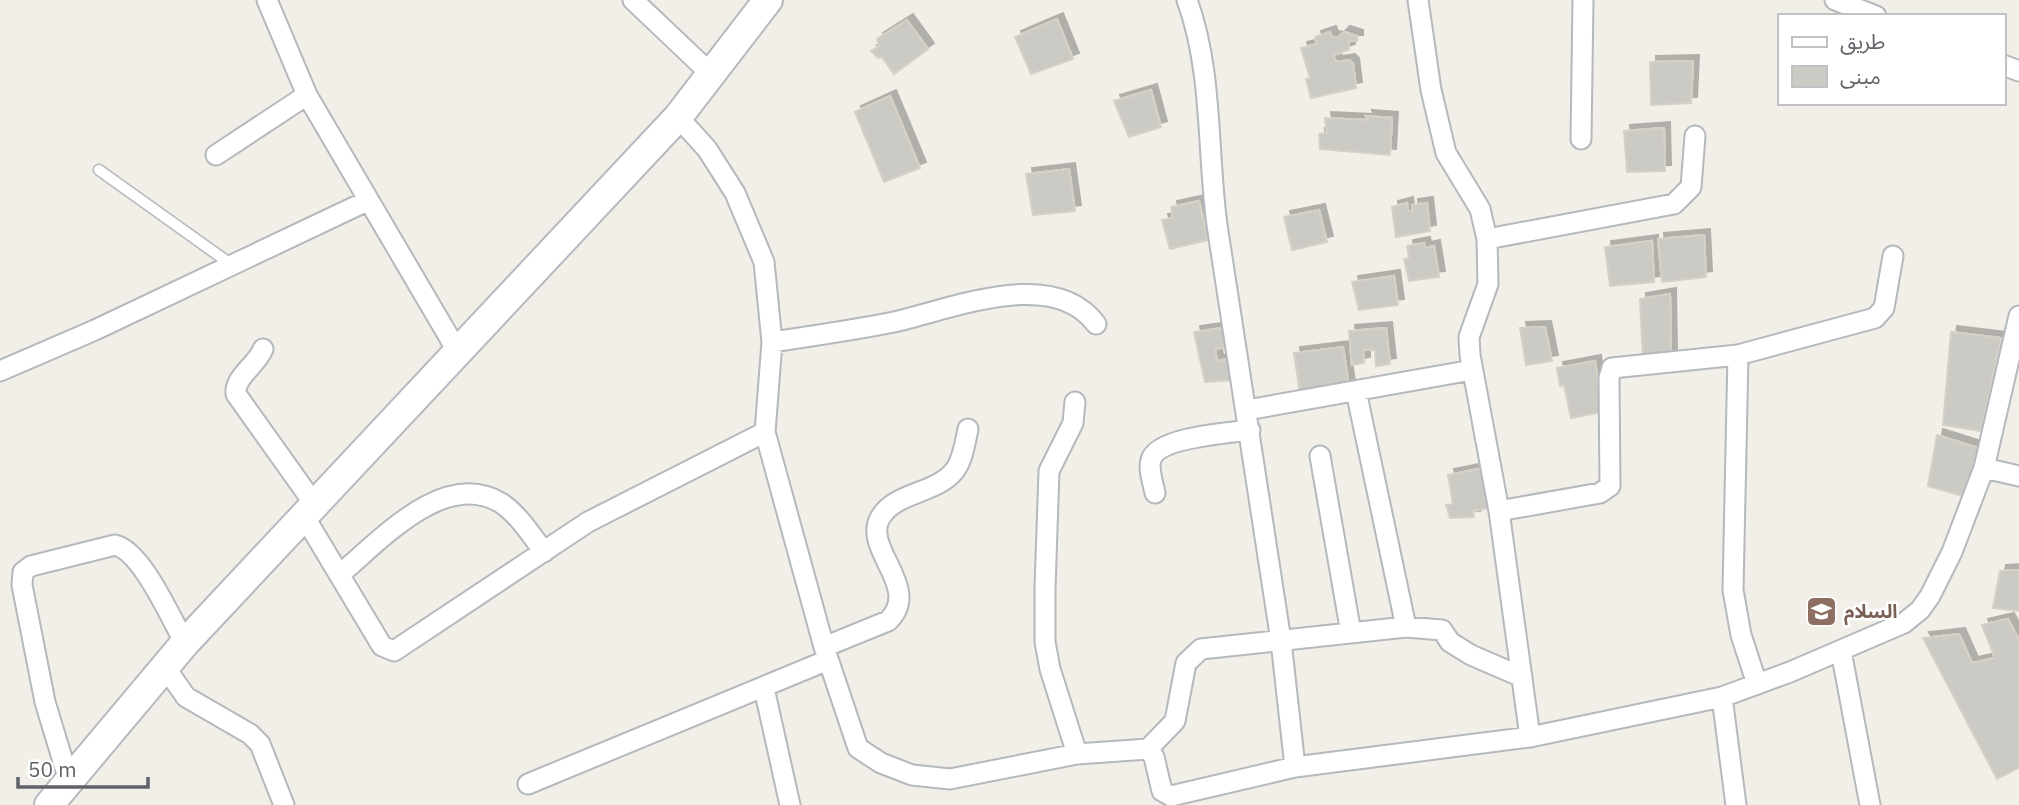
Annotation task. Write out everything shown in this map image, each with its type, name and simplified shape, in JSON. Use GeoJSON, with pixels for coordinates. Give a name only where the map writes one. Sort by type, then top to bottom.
{"type":"FeatureCollection","features":[{"type":"Feature","properties":{"kind":"street"},"geometry":{"type":"LineString","coordinates":[[267,0],[307,95],[459,354]]}},
{"type":"Feature","properties":{"kind":"street"},"geometry":{"type":"LineString","coordinates":[[633,0],[711,74]]}},
{"type":"Feature","properties":{"kind":"street"},"geometry":{"type":"LineString","coordinates":[[49,805],[185,643],[459,354],[678,117],[768,0]]}},
{"type":"Feature","properties":{"kind":"street"},"geometry":{"type":"LineString","coordinates":[[1187,0],[1208,105],[1213,202],[1282,641],[1295,767]]}},
{"type":"Feature","properties":{"kind":"street"},"geometry":{"type":"LineString","coordinates":[[1418,0],[1431,90],[1446,153],[1480,209],[1487,239],[1488,284],[1469,337],[1472,370],[1499,511],[1530,737]]}},
{"type":"Feature","properties":{"kind":"street"},"geometry":{"type":"LineString","coordinates":[[1581,139],[1583,0]]}},
{"type":"Feature","properties":{"kind":"street"},"geometry":{"type":"LineString","coordinates":[[1835,0],[1871,14]]}},
{"type":"Feature","properties":{"kind":"street"},"geometry":{"type":"LineString","coordinates":[[216,155],[307,95]]}},
{"type":"Feature","properties":{"kind":"street"},"geometry":{"type":"LineString","coordinates":[[678,117],[707,149],[754,231],[764,262],[772,342],[765,432],[826,654],[858,748],[881,764],[912,775],[950,779],[1077,754],[1147,749],[1152,752],[1166,794],[1207,796],[1295,767],[1530,737],[1722,697],[1841,651],[1904,623],[1920,610],[1952,552],[1984,468],[2018,326]]}},
{"type":"Feature","properties":{"kind":"street"},"geometry":{"type":"LineString","coordinates":[[1487,239],[1674,204],[1690,187],[1695,136]]}},
{"type":"Feature","properties":{"kind":"street"},"geometry":{"type":"LineString","coordinates":[[0,371],[367,201]]}},
{"type":"Feature","properties":{"kind":"street"},"geometry":{"type":"LineString","coordinates":[[1499,511],[1600,494],[1610,485],[1609,378],[1612,368],[1738,355],[1879,316],[1884,309],[1892,256]]}},
{"type":"Feature","properties":{"kind":"street"},"geometry":{"type":"LineString","coordinates":[[772,342],[892,322],[1012,295],[1033,295],[1073,303],[1087,312],[1096,324]]}},
{"type":"Feature","properties":{"kind":"street"},"geometry":{"type":"LineString","coordinates":[[263,349],[258,360],[237,384],[236,394],[310,511],[339,575],[382,646],[394,651],[588,522],[765,432]]}},
{"type":"Feature","properties":{"kind":"street"},"geometry":{"type":"LineString","coordinates":[[1738,355],[1733,590],[1741,635],[1757,684]]}},
{"type":"Feature","properties":{"kind":"street"},"geometry":{"type":"LineString","coordinates":[[1247,410],[1472,370]]}},
{"type":"Feature","properties":{"kind":"street"},"geometry":{"type":"LineString","coordinates":[[1356,391],[1406,627]]}},
{"type":"Feature","properties":{"kind":"street"},"geometry":{"type":"LineString","coordinates":[[1075,402],[1073,423],[1049,471],[1045,642],[1050,669],[1077,754]]}},
{"type":"Feature","properties":{"kind":"street"},"geometry":{"type":"LineString","coordinates":[[528,784],[630,740],[764,688],[888,621],[896,614],[900,597],[878,534],[880,519],[896,502],[946,479],[956,469],[968,429]]}},
{"type":"Feature","properties":{"kind":"street"},"geometry":{"type":"LineString","coordinates":[[1155,493],[1150,463],[1156,451],[1185,440],[1250,430]]}},
{"type":"Feature","properties":{"kind":"street"},"geometry":{"type":"LineString","coordinates":[[1320,456],[1351,633]]}},
{"type":"Feature","properties":{"kind":"street"},"geometry":{"type":"LineString","coordinates":[[1984,468],[2019,476]]}},
{"type":"Feature","properties":{"kind":"street"},"geometry":{"type":"LineString","coordinates":[[339,575],[421,506],[471,493],[503,505],[544,552]]}},
{"type":"Feature","properties":{"kind":"street"},"geometry":{"type":"LineString","coordinates":[[69,781],[45,702],[22,585],[23,572],[31,566],[116,545],[124,547],[138,562],[185,643]]}},
{"type":"Feature","properties":{"kind":"street"},"geometry":{"type":"LineString","coordinates":[[1147,749],[1175,721],[1186,663],[1193,653],[1201,649],[1406,627],[1442,630],[1450,642],[1471,655],[1522,677]]}},
{"type":"Feature","properties":{"kind":"street"},"geometry":{"type":"LineString","coordinates":[[1841,651],[1870,805]]}},
{"type":"Feature","properties":{"kind":"street"},"geometry":{"type":"LineString","coordinates":[[165,667],[186,697],[250,734],[260,744],[284,805]]}},
{"type":"Feature","properties":{"kind":"street"},"geometry":{"type":"LineString","coordinates":[[764,688],[790,805]]}},
{"type":"Feature","properties":{"kind":"street"},"geometry":{"type":"LineString","coordinates":[[1722,697],[1736,805]]}},
{"type":"Feature","properties":{"kind":"lane"},"geometry":{"type":"LineString","coordinates":[[99,170],[232,265]]}},
{"type":"Feature","properties":{"kind":"building"},"geometry":{"type":"Polygon","coordinates":[[[1057,19],[1073,59],[1031,74],[1015,37],[1057,19]]]}},
{"type":"Feature","properties":{"kind":"building"},"geometry":{"type":"Polygon","coordinates":[[[907,20],[928,49],[894,74],[882,57],[878,58],[871,51],[879,46],[877,39],[907,20]]]}},
{"type":"Feature","properties":{"kind":"building"},"geometry":{"type":"Polygon","coordinates":[[[1330,32],[1332,37],[1338,38],[1344,32],[1357,36],[1357,41],[1349,41],[1349,50],[1333,55],[1336,62],[1349,60],[1353,64],[1356,88],[1311,98],[1306,79],[1310,78],[1301,48],[1317,44],[1315,37],[1330,32]]]}},
{"type":"Feature","properties":{"kind":"building"},"geometry":{"type":"Polygon","coordinates":[[[1693,61],[1691,103],[1651,105],[1650,62],[1693,61]]]}},
{"type":"Feature","properties":{"kind":"building"},"geometry":{"type":"Polygon","coordinates":[[[1151,90],[1161,127],[1129,137],[1114,101],[1151,90]]]}},
{"type":"Feature","properties":{"kind":"building"},"geometry":{"type":"Polygon","coordinates":[[[890,96],[920,168],[884,182],[855,112],[890,96]]]}},
{"type":"Feature","properties":{"kind":"building"},"geometry":{"type":"Polygon","coordinates":[[[1366,116],[1392,118],[1390,155],[1320,149],[1319,134],[1327,133],[1325,118],[1368,120],[1366,116]]]}},
{"type":"Feature","properties":{"kind":"building"},"geometry":{"type":"Polygon","coordinates":[[[1664,128],[1665,171],[1627,172],[1624,131],[1664,128]]]}},
{"type":"Feature","properties":{"kind":"building"},"geometry":{"type":"Polygon","coordinates":[[[1069,169],[1075,211],[1033,215],[1026,174],[1069,169]]]}},
{"type":"Feature","properties":{"kind":"building"},"geometry":{"type":"Polygon","coordinates":[[[1199,201],[1208,240],[1170,249],[1162,220],[1173,218],[1171,207],[1199,201]]]}},
{"type":"Feature","properties":{"kind":"building"},"geometry":{"type":"Polygon","coordinates":[[[1407,203],[1408,211],[1413,212],[1412,205],[1427,203],[1430,231],[1396,237],[1392,207],[1407,203]]]}},
{"type":"Feature","properties":{"kind":"building"},"geometry":{"type":"Polygon","coordinates":[[[1319,210],[1327,242],[1292,250],[1284,217],[1319,210]]]}},
{"type":"Feature","properties":{"kind":"building"},"geometry":{"type":"Polygon","coordinates":[[[1704,235],[1706,277],[1662,282],[1658,239],[1704,235]]]}},
{"type":"Feature","properties":{"kind":"building"},"geometry":{"type":"Polygon","coordinates":[[[1652,241],[1654,282],[1610,286],[1605,247],[1652,241]]]}},
{"type":"Feature","properties":{"kind":"building"},"geometry":{"type":"Polygon","coordinates":[[[1424,243],[1425,248],[1434,246],[1439,277],[1409,281],[1404,259],[1409,258],[1407,246],[1424,243]]]}},
{"type":"Feature","properties":{"kind":"building"},"geometry":{"type":"Polygon","coordinates":[[[1394,276],[1398,305],[1359,310],[1352,282],[1394,276]]]}},
{"type":"Feature","properties":{"kind":"building"},"geometry":{"type":"Polygon","coordinates":[[[1670,294],[1671,358],[1643,360],[1640,299],[1670,294]]]}},
{"type":"Feature","properties":{"kind":"building"},"geometry":{"type":"Polygon","coordinates":[[[1230,327],[1232,346],[1215,349],[1217,361],[1233,358],[1235,380],[1205,382],[1194,332],[1230,327]]]}},
{"type":"Feature","properties":{"kind":"building"},"geometry":{"type":"Polygon","coordinates":[[[1545,327],[1552,361],[1526,365],[1520,328],[1545,327]]]}},
{"type":"Feature","properties":{"kind":"building"},"geometry":{"type":"Polygon","coordinates":[[[1386,328],[1390,364],[1376,366],[1375,350],[1364,350],[1364,363],[1352,365],[1349,331],[1386,328]]]}},
{"type":"Feature","properties":{"kind":"building"},"geometry":{"type":"Polygon","coordinates":[[[1951,332],[2001,338],[1981,431],[1943,425],[1951,332]]]}},
{"type":"Feature","properties":{"kind":"building"},"geometry":{"type":"Polygon","coordinates":[[[1343,347],[1349,387],[1300,393],[1294,353],[1343,347]]]}},
{"type":"Feature","properties":{"kind":"building"},"geometry":{"type":"Polygon","coordinates":[[[1595,361],[1602,412],[1571,418],[1564,385],[1560,386],[1557,368],[1595,361]]]}},
{"type":"Feature","properties":{"kind":"building"},"geometry":{"type":"Polygon","coordinates":[[[1937,435],[1978,448],[1966,497],[1928,486],[1937,435]]]}},
{"type":"Feature","properties":{"kind":"building"},"geometry":{"type":"Polygon","coordinates":[[[1488,467],[1494,507],[1473,511],[1474,517],[1450,518],[1446,505],[1453,504],[1448,475],[1488,467]]]}},
{"type":"Feature","properties":{"kind":"building"},"geometry":{"type":"Polygon","coordinates":[[[2019,570],[2019,611],[1993,608],[2000,571],[2019,570]]]}},
{"type":"Feature","properties":{"kind":"building"},"geometry":{"type":"Polygon","coordinates":[[[2008,619],[2019,640],[2019,768],[1997,779],[1923,638],[1959,634],[1972,663],[1995,658],[1982,625],[2008,619]]]}},
{"type":"Feature","properties":{"kind":"place","name":"السلام"},"geometry":{"type":"Point","coordinates":[1821,611]}}]}
